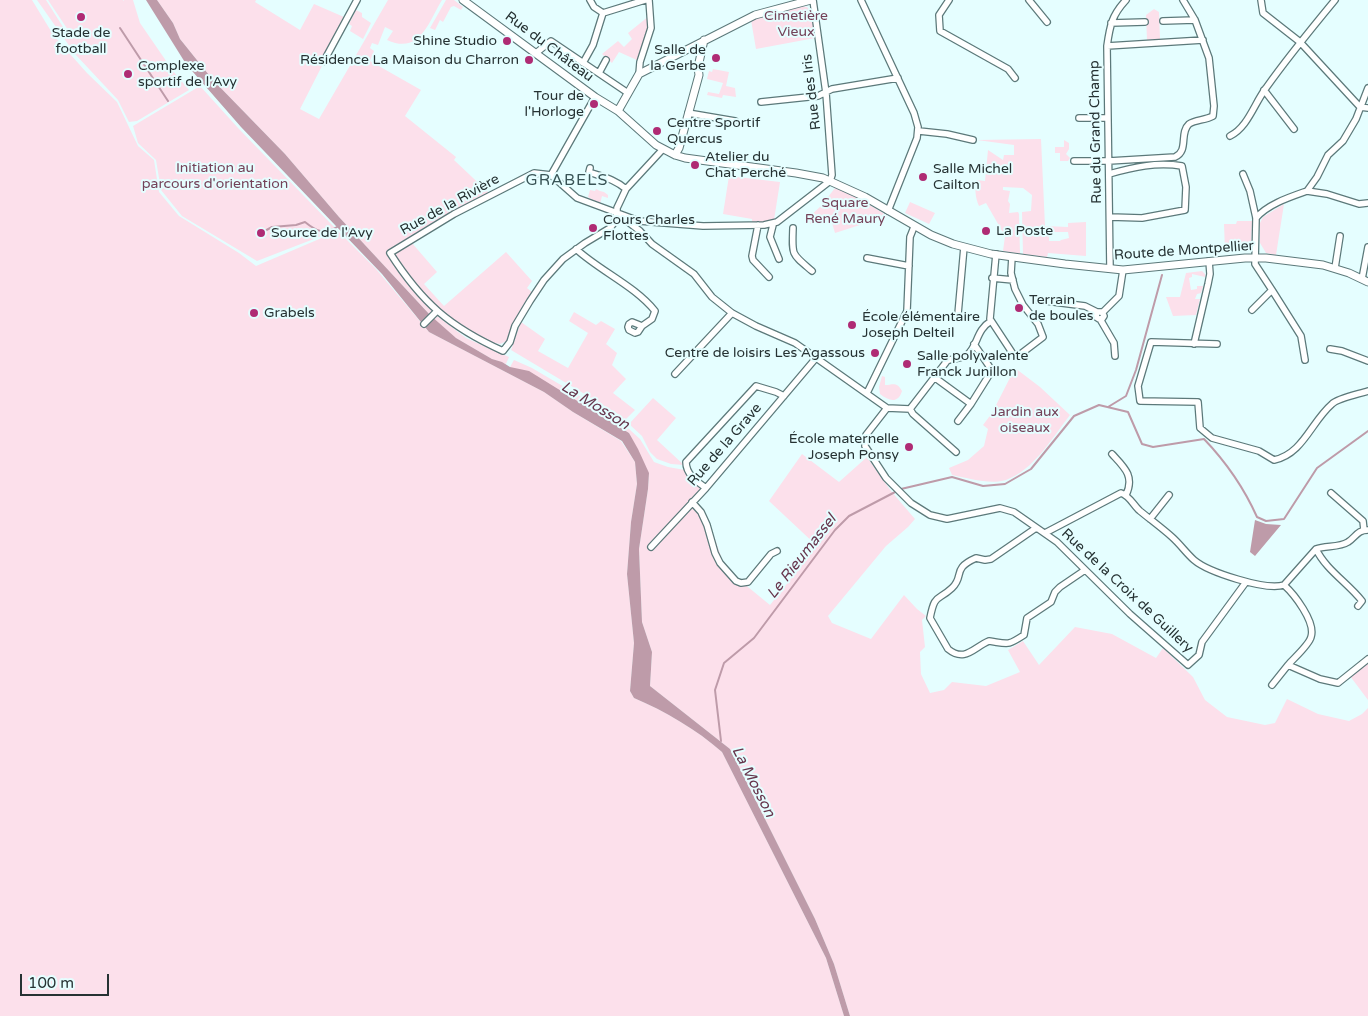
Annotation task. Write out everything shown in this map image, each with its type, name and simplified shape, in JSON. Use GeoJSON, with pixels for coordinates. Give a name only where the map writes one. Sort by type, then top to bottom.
{"type":"FeatureCollection","features":[{"type":"Feature","properties":{"kind":"street"},"geometry":{"type":"LineString","coordinates":[[324,61],[357,0]]}},
{"type":"Feature","properties":{"kind":"street","name":"Rue du Château"},"geometry":{"type":"LineString","coordinates":[[463,0],[595,97],[618,111],[640,132],[675,156]]}},
{"type":"Feature","properties":{"kind":"street"},"geometry":{"type":"LineString","coordinates":[[590,0],[594,7],[603,13]]}},
{"type":"Feature","properties":{"kind":"street"},"geometry":{"type":"LineString","coordinates":[[603,13],[647,0],[651,28],[640,62],[639,74],[618,111]]}},
{"type":"Feature","properties":{"kind":"street"},"geometry":{"type":"LineString","coordinates":[[639,74],[755,15],[812,0]]}},
{"type":"Feature","properties":{"kind":"street","name":"Rue des Iris"},"geometry":{"type":"LineString","coordinates":[[812,0],[826,93],[831,153],[832,175],[830,181]]}},
{"type":"Feature","properties":{"kind":"street"},"geometry":{"type":"LineString","coordinates":[[861,0],[914,113],[918,131],[918,138],[888,211]]}},
{"type":"Feature","properties":{"kind":"street"},"geometry":{"type":"LineString","coordinates":[[949,0],[939,15],[940,31],[1008,70],[1015,78]]}},
{"type":"Feature","properties":{"kind":"street"},"geometry":{"type":"LineString","coordinates":[[1029,0],[1047,22]]}},
{"type":"Feature","properties":{"kind":"street","name":"Rue du Grand Champ"},"geometry":{"type":"LineString","coordinates":[[1110,269],[1107,46],[1114,14],[1126,0]]}},
{"type":"Feature","properties":{"kind":"street"},"geometry":{"type":"LineString","coordinates":[[1074,161],[1175,157],[1180,155],[1182,151],[1186,128],[1191,122],[1213,116],[1214,106],[1209,58],[1203,40],[1183,0]]}},
{"type":"Feature","properties":{"kind":"street"},"geometry":{"type":"LineString","coordinates":[[1261,0],[1263,13],[1300,42],[1360,107],[1368,108]]}},
{"type":"Feature","properties":{"kind":"street"},"geometry":{"type":"LineString","coordinates":[[1230,136],[1237,133],[1243,126],[1264,90],[1335,0]]}},
{"type":"Feature","properties":{"kind":"street"},"geometry":{"type":"LineString","coordinates":[[583,63],[593,45],[603,13]]}},
{"type":"Feature","properties":{"kind":"street"},"geometry":{"type":"LineString","coordinates":[[1163,21],[1194,20]]}},
{"type":"Feature","properties":{"kind":"street"},"geometry":{"type":"LineString","coordinates":[[1111,23],[1145,22]]}},
{"type":"Feature","properties":{"kind":"street"},"geometry":{"type":"LineString","coordinates":[[675,156],[679,148],[699,75],[698,67],[704,40]]}},
{"type":"Feature","properties":{"kind":"street"},"geometry":{"type":"LineString","coordinates":[[1107,46],[1203,40]]}},
{"type":"Feature","properties":{"kind":"street"},"geometry":{"type":"LineString","coordinates":[[536,53],[551,41],[628,93]]}},
{"type":"Feature","properties":{"kind":"street"},"geometry":{"type":"LineString","coordinates":[[599,73],[606,60]]}},
{"type":"Feature","properties":{"kind":"street"},"geometry":{"type":"LineString","coordinates":[[761,102],[818,96],[832,88],[898,78]]}},
{"type":"Feature","properties":{"kind":"street"},"geometry":{"type":"LineString","coordinates":[[1256,218],[1270,207],[1307,191],[1317,177],[1328,155],[1343,141],[1368,88]]}},
{"type":"Feature","properties":{"kind":"street"},"geometry":{"type":"LineString","coordinates":[[1264,90],[1294,129]]}},
{"type":"Feature","properties":{"kind":"street"},"geometry":{"type":"LineString","coordinates":[[595,97],[551,175],[577,198],[617,214],[639,221],[703,226],[758,225],[777,222],[830,181]]}},
{"type":"Feature","properties":{"kind":"street"},"geometry":{"type":"LineString","coordinates":[[688,113],[735,120]]}},
{"type":"Feature","properties":{"kind":"street"},"geometry":{"type":"LineString","coordinates":[[1079,118],[1108,118]]}},
{"type":"Feature","properties":{"kind":"street"},"geometry":{"type":"LineString","coordinates":[[918,131],[947,134],[974,140]]}},
{"type":"Feature","properties":{"kind":"street"},"geometry":{"type":"LineString","coordinates":[[424,324],[436,313],[481,341],[503,351],[510,342],[515,326],[544,280],[563,259],[610,228],[614,223],[617,208],[626,189],[663,149]]}},
{"type":"Feature","properties":{"kind":"street","name":"Route de Montpellier"},"geometry":{"type":"LineString","coordinates":[[675,156],[796,173],[830,181],[936,237],[964,247],[1012,257],[1123,270],[1255,258],[1308,263],[1335,268],[1365,280]]}},
{"type":"Feature","properties":{"kind":"street"},"geometry":{"type":"LineString","coordinates":[[1109,174],[1128,168],[1152,164],[1182,166],[1186,187],[1185,210],[1142,218],[1110,217]]}},
{"type":"Feature","properties":{"kind":"street"},"geometry":{"type":"LineString","coordinates":[[590,168],[589,172],[618,182],[626,189]]}},
{"type":"Feature","properties":{"kind":"street","name":"Rue de la Rivière"},"geometry":{"type":"LineString","coordinates":[[436,313],[408,280],[390,253],[454,214],[534,173],[551,175]]}},
{"type":"Feature","properties":{"kind":"street"},"geometry":{"type":"LineString","coordinates":[[1243,174],[1250,191],[1256,218],[1256,266],[1301,336],[1305,360]]}},
{"type":"Feature","properties":{"kind":"street"},"geometry":{"type":"LineString","coordinates":[[1307,191],[1327,194],[1359,204],[1368,203]]}},
{"type":"Feature","properties":{"kind":"street"},"geometry":{"type":"LineString","coordinates":[[617,214],[640,230],[652,244],[694,274],[712,297],[732,313],[794,343],[887,408],[910,409]]}},
{"type":"Feature","properties":{"kind":"street"},"geometry":{"type":"LineString","coordinates":[[758,225],[752,256],[753,260],[769,277]]}},
{"type":"Feature","properties":{"kind":"street"},"geometry":{"type":"LineString","coordinates":[[772,225],[770,237],[779,259]]}},
{"type":"Feature","properties":{"kind":"street"},"geometry":{"type":"LineString","coordinates":[[867,393],[907,311],[910,237],[914,227]]}},
{"type":"Feature","properties":{"kind":"street"},"geometry":{"type":"LineString","coordinates":[[792,228],[792,249],[795,256],[812,271]]}},
{"type":"Feature","properties":{"kind":"street"},"geometry":{"type":"LineString","coordinates":[[1335,268],[1340,236]]}},
{"type":"Feature","properties":{"kind":"street"},"geometry":{"type":"LineString","coordinates":[[958,314],[964,247]]}},
{"type":"Feature","properties":{"kind":"street"},"geometry":{"type":"LineString","coordinates":[[1365,280],[1368,247]]}},
{"type":"Feature","properties":{"kind":"street"},"geometry":{"type":"LineString","coordinates":[[576,249],[588,260],[647,301],[655,311],[652,319],[642,326]]}},
{"type":"Feature","properties":{"kind":"street"},"geometry":{"type":"LineString","coordinates":[[996,254],[992,278],[991,321],[1013,354],[1018,356],[1043,337],[1038,324],[1023,305],[1013,280],[1011,273],[1012,257]]}},
{"type":"Feature","properties":{"kind":"street"},"geometry":{"type":"LineString","coordinates":[[867,258],[909,266]]}},
{"type":"Feature","properties":{"kind":"street"},"geometry":{"type":"LineString","coordinates":[[1194,344],[1210,274],[1209,261]]}},
{"type":"Feature","properties":{"kind":"street"},"geometry":{"type":"LineString","coordinates":[[1100,312],[1119,296],[1123,270]]}},
{"type":"Feature","properties":{"kind":"street"},"geometry":{"type":"LineString","coordinates":[[992,278],[1013,280]]}},
{"type":"Feature","properties":{"kind":"street"},"geometry":{"type":"LineString","coordinates":[[1252,310],[1272,290]]}},
{"type":"Feature","properties":{"kind":"street"},"geometry":{"type":"LineString","coordinates":[[1038,300],[1085,306],[1100,312],[1104,316],[1100,319],[1114,344],[1115,356]]}},
{"type":"Feature","properties":{"kind":"street"},"geometry":{"type":"LineString","coordinates":[[675,374],[732,313]]}},
{"type":"Feature","properties":{"kind":"street"},"geometry":{"type":"LineString","coordinates":[[910,409],[947,361],[966,356],[983,327],[991,321]]}},
{"type":"Feature","properties":{"kind":"street"},"geometry":{"type":"LineString","coordinates":[[1218,344],[1151,342],[1138,386],[1140,401],[1198,402],[1200,428],[1212,438],[1259,451],[1274,460],[1283,458],[1296,450],[1333,403],[1368,391]]}},
{"type":"Feature","properties":{"kind":"street"},"geometry":{"type":"LineString","coordinates":[[958,421],[991,372],[991,369],[974,344]]}},
{"type":"Feature","properties":{"kind":"street"},"geometry":{"type":"LineString","coordinates":[[1330,349],[1342,351],[1368,361]]}},
{"type":"Feature","properties":{"kind":"street","name":"Rue de la Grave"},"geometry":{"type":"LineString","coordinates":[[651,547],[706,488],[816,358]]}},
{"type":"Feature","properties":{"kind":"street"},"geometry":{"type":"LineString","coordinates":[[934,378],[971,404]]}},
{"type":"Feature","properties":{"kind":"street"},"geometry":{"type":"LineString","coordinates":[[706,488],[691,476],[686,468],[686,462],[756,386],[784,396]]}},
{"type":"Feature","properties":{"kind":"street","name":"Rue de la Croix de Guillery"},"geometry":{"type":"LineString","coordinates":[[887,408],[866,435],[865,440],[873,460],[898,490],[922,510],[938,518],[956,518],[1005,509],[1014,512],[1057,542],[1130,614],[1188,665],[1199,654],[1202,642],[1246,582]]}},
{"type":"Feature","properties":{"kind":"street"},"geometry":{"type":"LineString","coordinates":[[910,409],[913,414],[956,452]]}},
{"type":"Feature","properties":{"kind":"street"},"geometry":{"type":"LineString","coordinates":[[1112,454],[1127,472],[1130,484],[1126,495]]}},
{"type":"Feature","properties":{"kind":"street"},"geometry":{"type":"LineString","coordinates":[[1045,533],[1121,493],[1126,495],[1134,506],[1173,538],[1199,564],[1246,582],[1278,587],[1284,585],[1316,550],[1322,547],[1343,545],[1358,532],[1366,530],[1363,521],[1331,493]]}},
{"type":"Feature","properties":{"kind":"street"},"geometry":{"type":"LineString","coordinates":[[1150,519],[1169,495]]}},
{"type":"Feature","properties":{"kind":"street"},"geometry":{"type":"LineString","coordinates":[[692,502],[701,512],[708,525],[715,553],[720,564],[736,581],[748,582],[771,554],[777,551]]}},
{"type":"Feature","properties":{"kind":"street"},"geometry":{"type":"LineString","coordinates":[[1036,528],[992,559],[976,558],[962,566],[953,588],[934,602],[930,618],[951,652],[968,654],[989,642],[1005,645],[1011,643],[1024,635],[1027,618],[1051,602],[1055,592],[1060,587],[1085,570]]}},
{"type":"Feature","properties":{"kind":"street"},"geometry":{"type":"LineString","coordinates":[[1316,550],[1322,561],[1362,601],[1358,606]]}},
{"type":"Feature","properties":{"kind":"street"},"geometry":{"type":"LineString","coordinates":[[1272,685],[1311,638],[1312,629],[1298,600],[1284,585]]}},
{"type":"Feature","properties":{"kind":"street"},"geometry":{"type":"LineString","coordinates":[[1288,665],[1338,683],[1368,659]]}},
{"type":"Feature","properties":{"kind":"green space"},"geometry":{"type":"Polygon","coordinates":[[[0,0],[32,0],[54,36],[87,73],[117,102],[138,146],[154,160],[159,192],[179,216],[239,253],[256,266],[338,231],[376,269],[429,332],[544,392],[621,441],[635,462],[637,484],[631,522],[627,574],[634,643],[630,691],[634,698],[680,722],[722,752],[826,958],[844,1016],[0,1016],[0,0]]]}},
{"type":"Feature","properties":{"kind":"green space","name":"Complexe sportif de l'Avy"},"geometry":{"type":"Polygon","coordinates":[[[37,0],[46,0],[70,38],[72,36],[48,0],[133,0],[140,23],[173,71],[189,90],[137,121],[129,122],[118,100],[75,54],[37,0]]]}},
{"type":"Feature","properties":{"kind":"green space"},"geometry":{"type":"Polygon","coordinates":[[[157,0],[256,0],[255,2],[300,30],[314,4],[344,17],[300,109],[319,119],[388,0],[442,0],[427,27],[415,40],[398,44],[387,40],[393,31],[385,27],[378,45],[372,43],[370,48],[374,51],[370,61],[421,90],[405,116],[456,157],[454,160],[489,193],[453,212],[388,253],[410,286],[434,311],[430,315],[339,217],[285,154],[213,80],[180,39],[173,23],[157,0]]]}},
{"type":"Feature","properties":{"kind":"green space"},"geometry":{"type":"Polygon","coordinates":[[[446,0],[454,0],[463,7],[461,10],[454,6],[451,7],[443,22],[440,20],[435,30],[430,28],[446,0]]]}},
{"type":"Feature","properties":{"kind":"green space","name":"Cimetière Vieux"},"geometry":{"type":"Polygon","coordinates":[[[801,6],[807,7],[812,13],[815,38],[756,49],[751,20],[801,6]]]}},
{"type":"Feature","properties":{"kind":"green space"},"geometry":{"type":"Polygon","coordinates":[[[1154,9],[1159,12],[1160,39],[1147,40],[1146,15],[1154,9]]]}},
{"type":"Feature","properties":{"kind":"green space"},"geometry":{"type":"Polygon","coordinates":[[[356,10],[362,13],[362,17],[371,23],[363,39],[350,31],[352,26],[349,24],[356,10]]]}},
{"type":"Feature","properties":{"kind":"green space"},"geometry":{"type":"Polygon","coordinates":[[[649,16],[650,22],[639,61],[619,52],[612,63],[602,54],[618,41],[624,47],[632,39],[628,33],[649,16]]]}},
{"type":"Feature","properties":{"kind":"green space"},"geometry":{"type":"Polygon","coordinates":[[[713,69],[729,72],[726,86],[735,88],[736,97],[723,95],[722,98],[707,95],[708,92],[719,94],[723,83],[707,79],[709,71],[712,72],[713,69]]]}},
{"type":"Feature","properties":{"kind":"green space","name":"Initiation au parcours d'orientation"},"geometry":{"type":"Polygon","coordinates":[[[200,86],[337,230],[257,261],[182,216],[161,190],[156,160],[138,143],[133,126],[200,86]]]}},
{"type":"Feature","properties":{"kind":"green space"},"geometry":{"type":"Polygon","coordinates":[[[1041,139],[1045,226],[1068,227],[1068,223],[1086,222],[1086,256],[1048,253],[1047,257],[1023,254],[1022,212],[1031,211],[1032,195],[1023,188],[1003,187],[1003,190],[1010,191],[1008,201],[1010,204],[1009,213],[1018,212],[1019,214],[1020,254],[1003,251],[1005,236],[986,203],[979,206],[976,180],[985,181],[988,150],[1003,160],[1004,155],[1014,155],[1014,145],[977,140],[1041,139]],[[1049,232],[1049,241],[1060,241],[1069,238],[1068,232],[1049,232]]]}},
{"type":"Feature","properties":{"kind":"green space"},"geometry":{"type":"Polygon","coordinates":[[[1064,140],[1069,143],[1069,149],[1066,154],[1070,158],[1068,161],[1060,161],[1060,153],[1055,153],[1055,147],[1064,147],[1064,140]]]}},
{"type":"Feature","properties":{"kind":"green space"},"geometry":{"type":"Polygon","coordinates":[[[729,176],[780,182],[774,220],[752,223],[752,219],[723,214],[729,176]]]}},
{"type":"Feature","properties":{"kind":"green space","name":"Square René Maury"},"geometry":{"type":"Polygon","coordinates":[[[835,188],[853,195],[888,216],[835,233],[832,223],[824,219],[810,224],[809,217],[821,206],[835,188]]]}},
{"type":"Feature","properties":{"kind":"green space"},"geometry":{"type":"Polygon","coordinates":[[[596,189],[608,195],[608,198],[602,196],[600,204],[588,197],[590,190],[595,191],[596,189]]]}},
{"type":"Feature","properties":{"kind":"green space"},"geometry":{"type":"Polygon","coordinates":[[[910,202],[935,213],[929,224],[905,213],[910,202]]]}},
{"type":"Feature","properties":{"kind":"green space"},"geometry":{"type":"Polygon","coordinates":[[[1284,204],[1276,255],[1266,253],[1260,243],[1260,223],[1263,217],[1284,204]]]}},
{"type":"Feature","properties":{"kind":"green space"},"geometry":{"type":"Polygon","coordinates":[[[1237,221],[1252,221],[1251,250],[1225,251],[1224,224],[1236,224],[1237,221]]]}},
{"type":"Feature","properties":{"kind":"green space"},"geometry":{"type":"Polygon","coordinates":[[[412,243],[437,272],[424,284],[444,306],[506,252],[532,281],[527,288],[533,293],[507,341],[500,344],[484,341],[440,310],[416,287],[394,255],[412,243]]]}},
{"type":"Feature","properties":{"kind":"green space"},"geometry":{"type":"Polygon","coordinates":[[[1202,271],[1205,277],[1192,274],[1192,277],[1189,278],[1191,290],[1197,289],[1197,286],[1203,286],[1201,293],[1197,294],[1195,299],[1200,299],[1196,315],[1173,316],[1166,297],[1180,297],[1186,273],[1202,271]]]}},
{"type":"Feature","properties":{"kind":"green space"},"geometry":{"type":"Polygon","coordinates":[[[574,312],[596,325],[601,321],[615,329],[606,344],[617,353],[612,365],[626,379],[613,393],[635,410],[625,420],[511,350],[521,322],[545,339],[538,351],[568,368],[588,333],[569,321],[574,312]]]}},
{"type":"Feature","properties":{"kind":"green space"},"geometry":{"type":"Polygon","coordinates":[[[436,315],[466,338],[509,357],[506,364],[492,359],[454,337],[434,319],[436,315]]]}},
{"type":"Feature","properties":{"kind":"green space"},"geometry":{"type":"Polygon","coordinates":[[[514,360],[532,368],[617,418],[640,439],[654,462],[685,470],[688,477],[701,489],[652,541],[651,546],[696,502],[707,516],[723,562],[737,578],[770,605],[817,546],[769,501],[802,454],[839,482],[867,457],[891,491],[915,519],[886,546],[828,616],[832,623],[871,639],[904,595],[926,616],[922,620],[925,647],[920,652],[921,674],[930,693],[944,690],[952,682],[986,686],[1020,672],[1008,650],[1023,641],[1039,665],[1075,627],[1112,634],[1156,658],[1163,648],[1193,677],[1205,700],[1227,717],[1265,725],[1275,723],[1287,699],[1318,714],[1349,721],[1362,714],[1368,708],[1368,1016],[850,1016],[834,964],[815,919],[730,749],[650,686],[652,652],[642,622],[639,549],[649,474],[629,433],[569,397],[510,367],[514,360]]]}},
{"type":"Feature","properties":{"kind":"green space","name":"Jardin aux oiseaux"},"geometry":{"type":"Polygon","coordinates":[[[1015,368],[1040,387],[1070,415],[1034,461],[1016,475],[1006,480],[993,482],[952,475],[949,468],[968,460],[984,446],[988,429],[983,425],[992,413],[1015,368]]]}},
{"type":"Feature","properties":{"kind":"green space"},"geometry":{"type":"Polygon","coordinates":[[[882,376],[885,377],[885,385],[894,384],[902,391],[896,400],[890,400],[880,394],[879,387],[882,376]]]}},
{"type":"Feature","properties":{"kind":"green space"},"geometry":{"type":"Polygon","coordinates":[[[653,398],[676,418],[657,440],[684,465],[671,464],[657,459],[650,452],[642,436],[629,424],[653,398]]]}},
{"type":"Feature","properties":{"kind":"green space"},"geometry":{"type":"Polygon","coordinates":[[[1368,663],[1368,700],[1350,676],[1368,663]]]}},
{"type":"Feature","properties":{"kind":"shaded area","name":"La Mosson"},"geometry":{"type":"Polygon","coordinates":[[[146,0],[157,0],[173,23],[180,39],[213,80],[285,154],[339,217],[430,315],[456,338],[492,359],[510,367],[529,371],[629,433],[649,473],[639,549],[642,622],[652,652],[650,686],[730,749],[815,919],[834,964],[850,1016],[844,1016],[826,958],[722,752],[680,722],[634,698],[630,691],[634,643],[627,574],[631,522],[637,484],[635,462],[622,441],[573,412],[544,392],[429,332],[382,274],[241,127],[186,64],[146,0]]]}},
{"type":"Feature","properties":{"kind":"shaded area"},"geometry":{"type":"Polygon","coordinates":[[[1255,520],[1266,524],[1281,525],[1255,556],[1250,552],[1255,520]]]}},
{"type":"Feature","properties":{"kind":"waterway"},"geometry":{"type":"LineString","coordinates":[[120,28],[168,101]]}},
{"type":"Feature","properties":{"kind":"waterway"},"geometry":{"type":"LineString","coordinates":[[261,233],[272,227],[296,225],[305,222],[320,231],[328,231],[337,227]]}},
{"type":"Feature","properties":{"kind":"waterway"},"geometry":{"type":"LineString","coordinates":[[1108,407],[1126,396],[1136,370],[1162,275]]}},
{"type":"Feature","properties":{"kind":"waterway","name":"Le Rieumassel"},"geometry":{"type":"LineString","coordinates":[[901,489],[952,477],[983,486],[1005,484],[1031,469],[1074,416],[1099,405],[1128,412],[1142,444],[1153,447],[1204,439],[1234,476],[1257,517],[1266,521],[1284,519],[1317,468],[1368,431]]}},
{"type":"Feature","properties":{"kind":"waterway","name":"Le Rieumassel"},"geometry":{"type":"LineString","coordinates":[[721,741],[715,690],[724,663],[754,638],[835,530],[849,516],[897,491]]}},
{"type":"Feature","properties":{"kind":"place","name":"Stade de football"},"geometry":{"type":"Point","coordinates":[81,17]}},
{"type":"Feature","properties":{"kind":"place","name":"Shine Studio"},"geometry":{"type":"Point","coordinates":[507,41]}},
{"type":"Feature","properties":{"kind":"place","name":"Salle de la Gerbe"},"geometry":{"type":"Point","coordinates":[716,58]}},
{"type":"Feature","properties":{"kind":"place","name":"Résidence La Maison du Charron"},"geometry":{"type":"Point","coordinates":[529,60]}},
{"type":"Feature","properties":{"kind":"place","name":"Complexe sportif de l'Avy"},"geometry":{"type":"Point","coordinates":[128,74]}},
{"type":"Feature","properties":{"kind":"place","name":"Tour de l'Horloge"},"geometry":{"type":"Point","coordinates":[594,104]}},
{"type":"Feature","properties":{"kind":"place","name":"Centre Sportif Quercus"},"geometry":{"type":"Point","coordinates":[657,131]}},
{"type":"Feature","properties":{"kind":"place","name":"Atelier du Chat Perché"},"geometry":{"type":"Point","coordinates":[695,165]}},
{"type":"Feature","properties":{"kind":"place","name":"Salle Michel Cailton"},"geometry":{"type":"Point","coordinates":[923,177]}},
{"type":"Feature","properties":{"kind":"place","name":"Cours Charles Flottes"},"geometry":{"type":"Point","coordinates":[593,228]}},
{"type":"Feature","properties":{"kind":"place","name":"La Poste"},"geometry":{"type":"Point","coordinates":[986,231]}},
{"type":"Feature","properties":{"kind":"place","name":"Source de l'Avy"},"geometry":{"type":"Point","coordinates":[261,233]}},
{"type":"Feature","properties":{"kind":"place","name":"Terrain de boules"},"geometry":{"type":"Point","coordinates":[1019,308]}},
{"type":"Feature","properties":{"kind":"place","name":"Grabels"},"geometry":{"type":"Point","coordinates":[254,313]}},
{"type":"Feature","properties":{"kind":"place","name":"École élémentaire Joseph Delteil"},"geometry":{"type":"Point","coordinates":[852,325]}},
{"type":"Feature","properties":{"kind":"place","name":"Centre de loisirs Les Agassous"},"geometry":{"type":"Point","coordinates":[875,353]}},
{"type":"Feature","properties":{"kind":"place","name":"Salle polyvalente Franck Junillon"},"geometry":{"type":"Point","coordinates":[907,364]}},
{"type":"Feature","properties":{"kind":"place","name":"École maternelle Joseph Ponsy"},"geometry":{"type":"Point","coordinates":[909,447]}},
{"type":"Feature","properties":{"kind":"district","name":"GRABELS"},"geometry":{"type":"Point","coordinates":[567,181]}}]}
